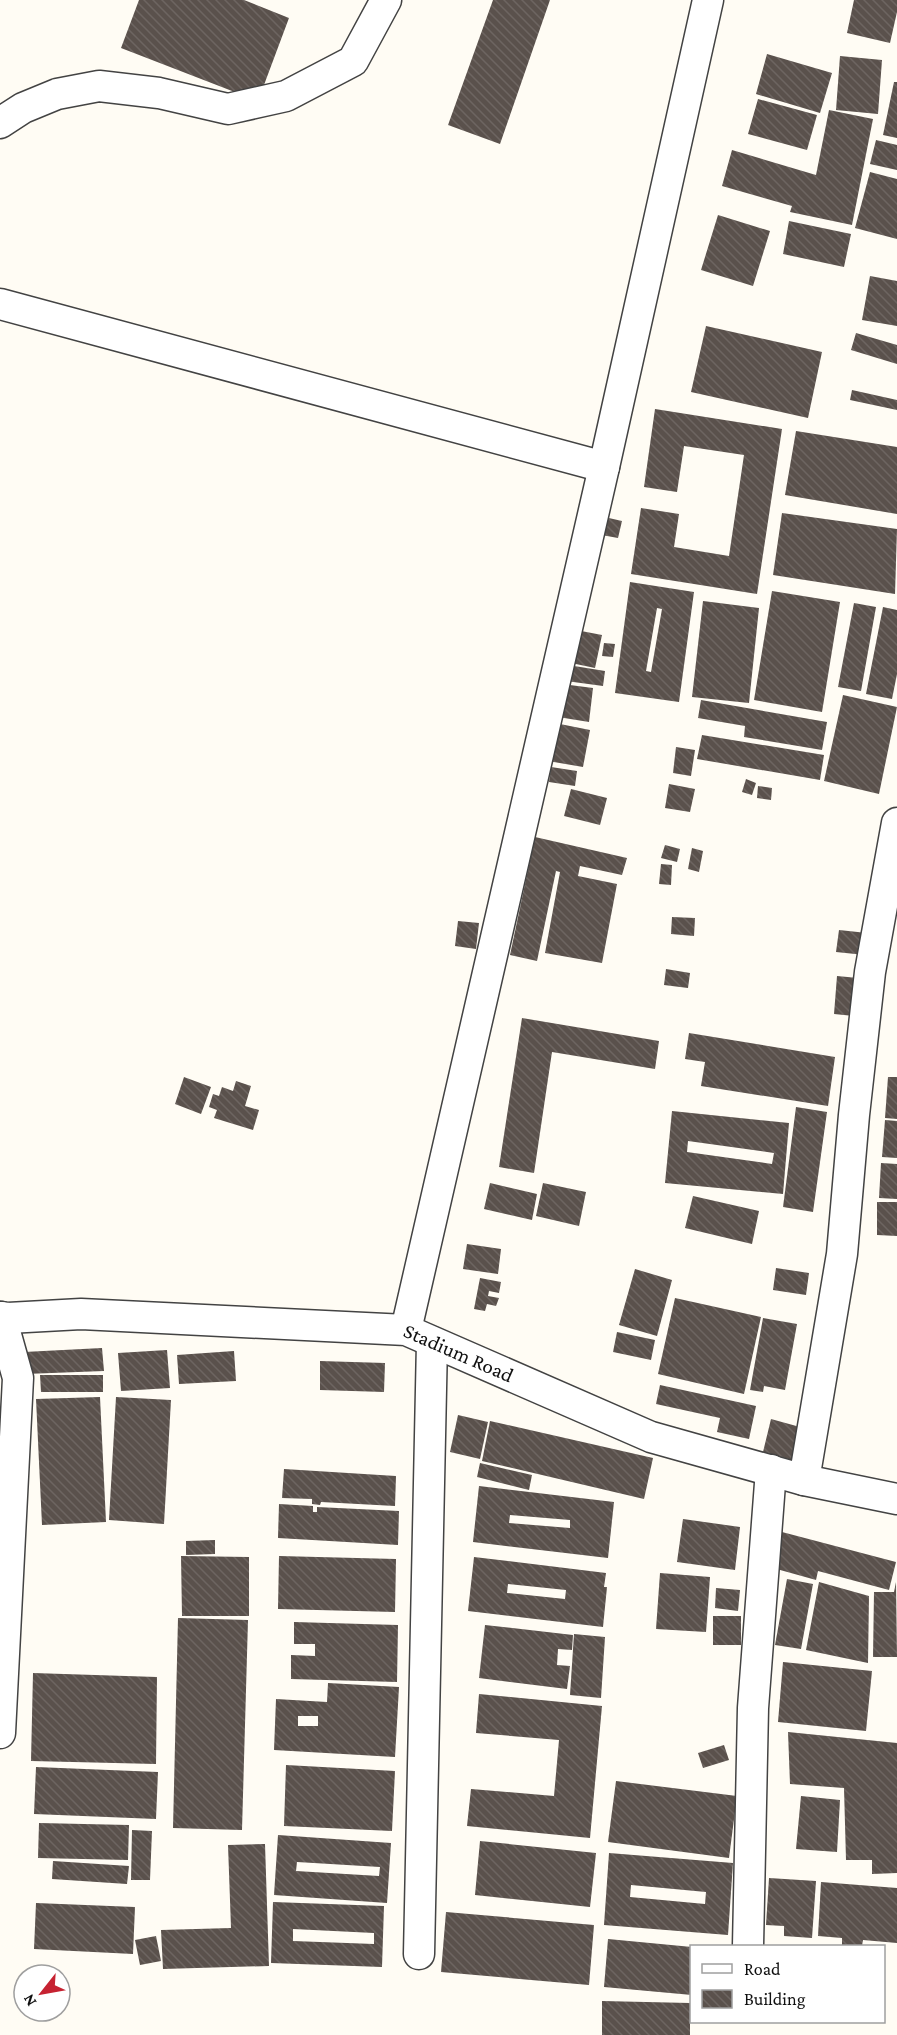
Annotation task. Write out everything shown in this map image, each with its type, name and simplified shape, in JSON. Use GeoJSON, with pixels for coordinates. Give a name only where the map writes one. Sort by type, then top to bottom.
{"type":"FeatureCollection","features":[{"type":"Feature","properties":{"kind":"street"},"geometry":{"type":"LineString","coordinates":[[0,123],[22,108],[57,94],[99,86],[159,93],[228,109],[286,96],[353,61],[386,0]]}},
{"type":"Feature","properties":{"kind":"street"},"geometry":{"type":"LineString","coordinates":[[406,1330],[708,0]]}},
{"type":"Feature","properties":{"kind":"street"},"geometry":{"type":"LineString","coordinates":[[0,304],[604,466]]}},
{"type":"Feature","properties":{"kind":"street"},"geometry":{"type":"LineString","coordinates":[[804,1480],[842,1254],[870,972],[891,901],[897,823]]}},
{"type":"Feature","properties":{"kind":"street","name":"Stadium Road"},"geometry":{"type":"LineString","coordinates":[[1,1317],[81,1314],[406,1330],[651,1437],[804,1480],[897,1499]]}},
{"type":"Feature","properties":{"kind":"street"},"geometry":{"type":"LineString","coordinates":[[0,1733],[18,1378],[1,1317]]}},
{"type":"Feature","properties":{"kind":"street"},"geometry":{"type":"LineString","coordinates":[[419,1954],[432,1342]]}},
{"type":"Feature","properties":{"kind":"street"},"geometry":{"type":"LineString","coordinates":[[748,1945],[753,1708],[771,1470]]}},
{"type":"Feature","properties":{"kind":"building"},"geometry":{"type":"Polygon","coordinates":[[[139,0],[244,0],[289,18],[258,101],[121,48],[139,0]]]}},
{"type":"Feature","properties":{"kind":"building"},"geometry":{"type":"Polygon","coordinates":[[[493,0],[550,0],[500,144],[448,125],[493,0]]]}},
{"type":"Feature","properties":{"kind":"building"},"geometry":{"type":"Polygon","coordinates":[[[854,0],[897,0],[897,12],[890,43],[847,33],[854,0]]]}},
{"type":"Feature","properties":{"kind":"building"},"geometry":{"type":"Polygon","coordinates":[[[767,54],[832,73],[820,113],[756,94],[767,54]]]}},
{"type":"Feature","properties":{"kind":"building"},"geometry":{"type":"Polygon","coordinates":[[[840,56],[882,60],[878,114],[836,110],[840,56]]]}},
{"type":"Feature","properties":{"kind":"building"},"geometry":{"type":"Polygon","coordinates":[[[894,82],[897,82],[897,138],[883,135],[894,82]]]}},
{"type":"Feature","properties":{"kind":"building"},"geometry":{"type":"Polygon","coordinates":[[[758,99],[817,115],[807,150],[748,134],[758,99]]]}},
{"type":"Feature","properties":{"kind":"building"},"geometry":{"type":"Polygon","coordinates":[[[829,110],[873,119],[852,225],[790,212],[792,206],[722,186],[732,150],[816,175],[829,110]]]}},
{"type":"Feature","properties":{"kind":"building"},"geometry":{"type":"Polygon","coordinates":[[[876,140],[897,145],[897,170],[870,164],[876,140]]]}},
{"type":"Feature","properties":{"kind":"building"},"geometry":{"type":"Polygon","coordinates":[[[870,172],[897,179],[897,239],[855,228],[870,172]]]}},
{"type":"Feature","properties":{"kind":"building"},"geometry":{"type":"Polygon","coordinates":[[[718,215],[770,231],[753,286],[701,270],[718,215]]]}},
{"type":"Feature","properties":{"kind":"building"},"geometry":{"type":"Polygon","coordinates":[[[789,221],[851,234],[844,267],[783,254],[789,221]]]}},
{"type":"Feature","properties":{"kind":"building"},"geometry":{"type":"Polygon","coordinates":[[[870,276],[897,281],[897,326],[862,320],[870,276]]]}},
{"type":"Feature","properties":{"kind":"building"},"geometry":{"type":"Polygon","coordinates":[[[706,326],[822,352],[808,418],[691,392],[706,326]]]}},
{"type":"Feature","properties":{"kind":"building"},"geometry":{"type":"Polygon","coordinates":[[[856,333],[897,345],[897,364],[851,350],[856,333]]]}},
{"type":"Feature","properties":{"kind":"building"},"geometry":{"type":"Polygon","coordinates":[[[852,390],[897,400],[897,410],[850,400],[852,390]]]}},
{"type":"Feature","properties":{"kind":"building"},"geometry":{"type":"Polygon","coordinates":[[[655,409],[782,429],[757,594],[631,574],[641,508],[679,514],[674,547],[729,556],[744,455],[684,446],[677,492],[644,487],[655,409]]]}},
{"type":"Feature","properties":{"kind":"building"},"geometry":{"type":"Polygon","coordinates":[[[796,431],[897,447],[897,514],[785,495],[796,431]]]}},
{"type":"Feature","properties":{"kind":"building"},"geometry":{"type":"Polygon","coordinates":[[[782,513],[897,529],[895,594],[773,575],[782,513]]]}},
{"type":"Feature","properties":{"kind":"building"},"geometry":{"type":"Polygon","coordinates":[[[600,516],[622,521],[618,538],[596,534],[600,516]]]}},
{"type":"Feature","properties":{"kind":"building"},"geometry":{"type":"Polygon","coordinates":[[[630,582],[694,592],[679,702],[615,693],[630,582]],[[657,608],[646,671],[651,672],[662,609],[657,608]]]}},
{"type":"Feature","properties":{"kind":"building"},"geometry":{"type":"Polygon","coordinates":[[[772,591],[840,602],[822,712],[754,700],[772,591]]]}},
{"type":"Feature","properties":{"kind":"building"},"geometry":{"type":"Polygon","coordinates":[[[703,601],[759,608],[749,703],[692,697],[703,601]]]}},
{"type":"Feature","properties":{"kind":"building"},"geometry":{"type":"Polygon","coordinates":[[[854,603],[876,607],[861,691],[838,687],[854,603]]]}},
{"type":"Feature","properties":{"kind":"building"},"geometry":{"type":"Polygon","coordinates":[[[883,607],[897,610],[897,674],[892,699],[866,694],[883,607]]]}},
{"type":"Feature","properties":{"kind":"building"},"geometry":{"type":"Polygon","coordinates":[[[576,630],[602,635],[595,668],[571,663],[576,630]]]}},
{"type":"Feature","properties":{"kind":"building"},"geometry":{"type":"Polygon","coordinates":[[[604,643],[615,644],[613,657],[602,656],[604,643]]]}},
{"type":"Feature","properties":{"kind":"building"},"geometry":{"type":"Polygon","coordinates":[[[568,665],[605,671],[603,686],[566,681],[568,665]]]}},
{"type":"Feature","properties":{"kind":"building"},"geometry":{"type":"Polygon","coordinates":[[[562,684],[593,688],[589,722],[558,717],[562,684]]]}},
{"type":"Feature","properties":{"kind":"building"},"geometry":{"type":"Polygon","coordinates":[[[843,695],[897,707],[879,794],[824,781],[843,695]]]}},
{"type":"Feature","properties":{"kind":"building"},"geometry":{"type":"Polygon","coordinates":[[[701,700],[827,722],[822,750],[744,737],[745,726],[698,718],[701,700]]]}},
{"type":"Feature","properties":{"kind":"building"},"geometry":{"type":"Polygon","coordinates":[[[555,723],[590,730],[583,767],[548,761],[555,723]]]}},
{"type":"Feature","properties":{"kind":"building"},"geometry":{"type":"Polygon","coordinates":[[[702,735],[824,755],[820,780],[697,759],[702,735]]]}},
{"type":"Feature","properties":{"kind":"building"},"geometry":{"type":"Polygon","coordinates":[[[676,747],[695,750],[691,776],[673,773],[676,747]]]}},
{"type":"Feature","properties":{"kind":"building"},"geometry":{"type":"Polygon","coordinates":[[[551,767],[577,771],[575,786],[549,782],[551,767]]]}},
{"type":"Feature","properties":{"kind":"building"},"geometry":{"type":"Polygon","coordinates":[[[746,779],[756,783],[752,795],[742,792],[746,779]]]}},
{"type":"Feature","properties":{"kind":"building"},"geometry":{"type":"Polygon","coordinates":[[[669,784],[695,789],[690,812],[665,808],[669,784]]]}},
{"type":"Feature","properties":{"kind":"building"},"geometry":{"type":"Polygon","coordinates":[[[758,786],[772,788],[771,800],[757,798],[758,786]]]}},
{"type":"Feature","properties":{"kind":"building"},"geometry":{"type":"Polygon","coordinates":[[[571,789],[607,798],[600,825],[564,816],[571,789]]]}},
{"type":"Feature","properties":{"kind":"building"},"geometry":{"type":"Polygon","coordinates":[[[535,837],[627,858],[622,875],[580,866],[578,876],[617,884],[602,963],[545,953],[560,872],[556,871],[537,961],[510,955],[535,837]]]}},
{"type":"Feature","properties":{"kind":"building"},"geometry":{"type":"Polygon","coordinates":[[[665,845],[680,849],[677,862],[661,858],[665,845]]]}},
{"type":"Feature","properties":{"kind":"building"},"geometry":{"type":"Polygon","coordinates":[[[692,848],[703,851],[699,872],[688,869],[692,848]]]}},
{"type":"Feature","properties":{"kind":"building"},"geometry":{"type":"Polygon","coordinates":[[[661,864],[672,865],[671,885],[659,884],[661,864]]]}},
{"type":"Feature","properties":{"kind":"building"},"geometry":{"type":"Polygon","coordinates":[[[672,917],[695,918],[694,936],[671,934],[672,917]]]}},
{"type":"Feature","properties":{"kind":"building"},"geometry":{"type":"Polygon","coordinates":[[[458,921],[479,923],[476,949],[455,946],[458,921]]]}},
{"type":"Feature","properties":{"kind":"building"},"geometry":{"type":"Polygon","coordinates":[[[839,930],[867,933],[865,955],[836,952],[839,930]]]}},
{"type":"Feature","properties":{"kind":"building"},"geometry":{"type":"Polygon","coordinates":[[[666,969],[690,973],[688,988],[664,985],[666,969]]]}},
{"type":"Feature","properties":{"kind":"building"},"geometry":{"type":"Polygon","coordinates":[[[837,976],[858,978],[854,1016],[834,1014],[837,976]]]}},
{"type":"Feature","properties":{"kind":"building"},"geometry":{"type":"Polygon","coordinates":[[[522,1018],[659,1041],[655,1069],[552,1052],[534,1173],[499,1167],[522,1018]]]}},
{"type":"Feature","properties":{"kind":"building"},"geometry":{"type":"Polygon","coordinates":[[[689,1033],[835,1057],[828,1106],[701,1086],[705,1062],[685,1059],[689,1033]]]}},
{"type":"Feature","properties":{"kind":"building"},"geometry":{"type":"Polygon","coordinates":[[[184,1077],[211,1087],[201,1114],[175,1104],[184,1077]]]}},
{"type":"Feature","properties":{"kind":"building"},"geometry":{"type":"Polygon","coordinates":[[[888,1077],[897,1077],[897,1119],[885,1118],[888,1077]]]}},
{"type":"Feature","properties":{"kind":"building"},"geometry":{"type":"Polygon","coordinates":[[[236,1081],[251,1086],[245,1106],[259,1110],[253,1130],[214,1118],[217,1110],[209,1107],[213,1094],[219,1096],[222,1087],[233,1091],[236,1081]]]}},
{"type":"Feature","properties":{"kind":"building"},"geometry":{"type":"Polygon","coordinates":[[[796,1107],[827,1112],[813,1212],[783,1207],[796,1107]]]}},
{"type":"Feature","properties":{"kind":"building"},"geometry":{"type":"Polygon","coordinates":[[[672,1111],[789,1123],[783,1194],[665,1183],[672,1111]],[[688,1141],[687,1152],[772,1164],[774,1153],[688,1141]]]}},
{"type":"Feature","properties":{"kind":"building"},"geometry":{"type":"Polygon","coordinates":[[[885,1120],[897,1121],[897,1158],[882,1157],[885,1120]]]}},
{"type":"Feature","properties":{"kind":"building"},"geometry":{"type":"Polygon","coordinates":[[[881,1163],[897,1164],[897,1199],[879,1198],[881,1163]]]}},
{"type":"Feature","properties":{"kind":"building"},"geometry":{"type":"Polygon","coordinates":[[[490,1183],[537,1194],[532,1220],[484,1209],[490,1183]]]}},
{"type":"Feature","properties":{"kind":"building"},"geometry":{"type":"Polygon","coordinates":[[[543,1183],[586,1192],[579,1226],[536,1216],[543,1183]]]}},
{"type":"Feature","properties":{"kind":"building"},"geometry":{"type":"Polygon","coordinates":[[[693,1196],[759,1211],[752,1244],[685,1228],[693,1196]]]}},
{"type":"Feature","properties":{"kind":"building"},"geometry":{"type":"Polygon","coordinates":[[[877,1202],[897,1202],[897,1236],[877,1235],[877,1202]]]}},
{"type":"Feature","properties":{"kind":"building"},"geometry":{"type":"Polygon","coordinates":[[[467,1244],[501,1249],[498,1274],[463,1269],[467,1244]]]}},
{"type":"Feature","properties":{"kind":"building"},"geometry":{"type":"Polygon","coordinates":[[[776,1268],[809,1273],[806,1295],[773,1290],[776,1268]]]}},
{"type":"Feature","properties":{"kind":"building"},"geometry":{"type":"Polygon","coordinates":[[[635,1269],[672,1280],[657,1336],[619,1325],[635,1269]]]}},
{"type":"Feature","properties":{"kind":"building"},"geometry":{"type":"Polygon","coordinates":[[[480,1278],[501,1282],[499,1293],[489,1291],[488,1296],[499,1298],[496,1306],[487,1304],[485,1311],[474,1309],[480,1278]]]}},
{"type":"Feature","properties":{"kind":"building"},"geometry":{"type":"Polygon","coordinates":[[[675,1298],[761,1317],[744,1394],[658,1374],[675,1298]]]}},
{"type":"Feature","properties":{"kind":"building"},"geometry":{"type":"Polygon","coordinates":[[[763,1318],[797,1324],[785,1390],[764,1386],[763,1392],[750,1390],[763,1318]]]}},
{"type":"Feature","properties":{"kind":"building"},"geometry":{"type":"Polygon","coordinates":[[[617,1332],[655,1340],[651,1360],[613,1352],[617,1332]]]}},
{"type":"Feature","properties":{"kind":"building"},"geometry":{"type":"Polygon","coordinates":[[[102,1348],[104,1371],[25,1374],[24,1352],[102,1348]]]}},
{"type":"Feature","properties":{"kind":"building"},"geometry":{"type":"Polygon","coordinates":[[[167,1350],[170,1388],[121,1391],[118,1353],[167,1350]]]}},
{"type":"Feature","properties":{"kind":"building"},"geometry":{"type":"Polygon","coordinates":[[[234,1351],[236,1381],[179,1384],[177,1355],[234,1351]]]}},
{"type":"Feature","properties":{"kind":"building"},"geometry":{"type":"Polygon","coordinates":[[[320,1361],[385,1363],[384,1392],[320,1390],[320,1361]]]}},
{"type":"Feature","properties":{"kind":"building"},"geometry":{"type":"Polygon","coordinates":[[[40,1375],[103,1375],[103,1392],[41,1392],[40,1375]]]}},
{"type":"Feature","properties":{"kind":"building"},"geometry":{"type":"Polygon","coordinates":[[[660,1385],[756,1406],[749,1439],[717,1432],[720,1418],[656,1404],[660,1385]]]}},
{"type":"Feature","properties":{"kind":"building"},"geometry":{"type":"Polygon","coordinates":[[[100,1397],[106,1522],[42,1525],[36,1399],[100,1397]]]}},
{"type":"Feature","properties":{"kind":"building"},"geometry":{"type":"Polygon","coordinates":[[[116,1397],[171,1400],[164,1524],[109,1520],[116,1397]]]}},
{"type":"Feature","properties":{"kind":"building"},"geometry":{"type":"Polygon","coordinates":[[[458,1415],[488,1422],[480,1459],[450,1452],[458,1415]]]}},
{"type":"Feature","properties":{"kind":"building"},"geometry":{"type":"Polygon","coordinates":[[[771,1419],[800,1427],[792,1460],[763,1452],[771,1419]]]}},
{"type":"Feature","properties":{"kind":"building"},"geometry":{"type":"Polygon","coordinates":[[[490,1421],[653,1458],[644,1499],[482,1461],[490,1421]]]}},
{"type":"Feature","properties":{"kind":"building"},"geometry":{"type":"Polygon","coordinates":[[[480,1463],[532,1475],[529,1490],[477,1477],[480,1463]]]}},
{"type":"Feature","properties":{"kind":"building"},"geometry":{"type":"Polygon","coordinates":[[[284,1469],[396,1476],[395,1506],[321,1502],[320,1505],[312,1504],[312,1499],[282,1498],[284,1469]]]}},
{"type":"Feature","properties":{"kind":"building"},"geometry":{"type":"Polygon","coordinates":[[[479,1486],[614,1502],[608,1558],[473,1542],[479,1486]],[[510,1515],[509,1523],[570,1528],[570,1520],[510,1515]]]}},
{"type":"Feature","properties":{"kind":"building"},"geometry":{"type":"Polygon","coordinates":[[[279,1504],[313,1506],[313,1512],[317,1512],[317,1507],[399,1511],[398,1545],[278,1538],[279,1504]]]}},
{"type":"Feature","properties":{"kind":"building"},"geometry":{"type":"Polygon","coordinates":[[[683,1519],[740,1527],[735,1570],[677,1562],[683,1519]]]}},
{"type":"Feature","properties":{"kind":"building"},"geometry":{"type":"Polygon","coordinates":[[[782,1532],[896,1562],[889,1590],[818,1571],[816,1580],[773,1568],[782,1532]]]}},
{"type":"Feature","properties":{"kind":"building"},"geometry":{"type":"Polygon","coordinates":[[[215,1540],[215,1554],[186,1555],[186,1541],[215,1540]]]}},
{"type":"Feature","properties":{"kind":"building"},"geometry":{"type":"Polygon","coordinates":[[[181,1556],[249,1557],[249,1616],[182,1616],[181,1556]]]}},
{"type":"Feature","properties":{"kind":"building"},"geometry":{"type":"Polygon","coordinates":[[[279,1556],[396,1559],[395,1612],[278,1609],[279,1556]]]}},
{"type":"Feature","properties":{"kind":"building"},"geometry":{"type":"Polygon","coordinates":[[[474,1557],[606,1573],[603,1627],[468,1611],[474,1557]],[[508,1584],[507,1593],[565,1599],[566,1590],[508,1584]]]}},
{"type":"Feature","properties":{"kind":"building"},"geometry":{"type":"Polygon","coordinates":[[[660,1573],[710,1577],[706,1632],[656,1629],[660,1573]]]}},
{"type":"Feature","properties":{"kind":"building"},"geometry":{"type":"Polygon","coordinates":[[[787,1579],[813,1584],[801,1649],[775,1645],[787,1579]]]}},
{"type":"Feature","properties":{"kind":"building"},"geometry":{"type":"Polygon","coordinates":[[[819,1582],[869,1596],[868,1663],[806,1650],[819,1582]]]}},
{"type":"Feature","properties":{"kind":"building"},"geometry":{"type":"Polygon","coordinates":[[[896,1582],[897,1657],[873,1657],[874,1592],[894,1592],[896,1582]]]}},
{"type":"Feature","properties":{"kind":"building"},"geometry":{"type":"Polygon","coordinates":[[[716,1588],[740,1590],[738,1611],[715,1608],[716,1588]]]}},
{"type":"Feature","properties":{"kind":"building"},"geometry":{"type":"Polygon","coordinates":[[[713,1616],[741,1616],[741,1645],[713,1645],[713,1616]]]}},
{"type":"Feature","properties":{"kind":"building"},"geometry":{"type":"Polygon","coordinates":[[[178,1618],[248,1620],[242,1830],[173,1828],[178,1618]]]}},
{"type":"Feature","properties":{"kind":"building"},"geometry":{"type":"Polygon","coordinates":[[[294,1622],[398,1625],[397,1682],[291,1679],[291,1655],[315,1656],[315,1644],[294,1644],[294,1622]]]}},
{"type":"Feature","properties":{"kind":"building"},"geometry":{"type":"Polygon","coordinates":[[[485,1625],[573,1635],[572,1650],[558,1649],[557,1665],[570,1666],[567,1689],[479,1678],[485,1625]]]}},
{"type":"Feature","properties":{"kind":"building"},"geometry":{"type":"Polygon","coordinates":[[[574,1634],[605,1637],[601,1698],[570,1695],[574,1634]]]}},
{"type":"Feature","properties":{"kind":"building"},"geometry":{"type":"Polygon","coordinates":[[[783,1662],[872,1671],[866,1731],[778,1722],[783,1662]]]}},
{"type":"Feature","properties":{"kind":"building"},"geometry":{"type":"Polygon","coordinates":[[[33,1673],[157,1677],[156,1764],[31,1761],[33,1673]]]}},
{"type":"Feature","properties":{"kind":"building"},"geometry":{"type":"Polygon","coordinates":[[[328,1683],[399,1687],[395,1757],[274,1750],[276,1699],[327,1702],[328,1683]],[[298,1716],[298,1726],[318,1726],[318,1716],[298,1716]]]}},
{"type":"Feature","properties":{"kind":"building"},"geometry":{"type":"Polygon","coordinates":[[[479,1694],[602,1706],[590,1838],[467,1826],[471,1789],[554,1796],[559,1740],[476,1733],[479,1694]]]}},
{"type":"Feature","properties":{"kind":"building"},"geometry":{"type":"Polygon","coordinates":[[[788,1732],[897,1743],[897,1873],[872,1874],[872,1860],[846,1860],[844,1788],[790,1784],[788,1732]]]}},
{"type":"Feature","properties":{"kind":"building"},"geometry":{"type":"Polygon","coordinates":[[[724,1745],[729,1760],[703,1768],[698,1753],[724,1745]]]}},
{"type":"Feature","properties":{"kind":"building"},"geometry":{"type":"Polygon","coordinates":[[[286,1765],[395,1771],[392,1831],[284,1826],[286,1765]]]}},
{"type":"Feature","properties":{"kind":"building"},"geometry":{"type":"Polygon","coordinates":[[[36,1767],[158,1772],[156,1819],[34,1814],[36,1767]]]}},
{"type":"Feature","properties":{"kind":"building"},"geometry":{"type":"Polygon","coordinates":[[[616,1781],[737,1796],[729,1858],[608,1842],[616,1781]]]}},
{"type":"Feature","properties":{"kind":"building"},"geometry":{"type":"Polygon","coordinates":[[[801,1796],[840,1800],[837,1852],[796,1849],[801,1796]]]}},
{"type":"Feature","properties":{"kind":"building"},"geometry":{"type":"Polygon","coordinates":[[[39,1823],[129,1825],[128,1860],[38,1858],[39,1823]]]}},
{"type":"Feature","properties":{"kind":"building"},"geometry":{"type":"Polygon","coordinates":[[[132,1830],[152,1831],[150,1880],[131,1880],[132,1830]]]}},
{"type":"Feature","properties":{"kind":"building"},"geometry":{"type":"Polygon","coordinates":[[[278,1835],[391,1843],[387,1903],[274,1895],[278,1835]],[[297,1862],[296,1871],[379,1876],[380,1867],[297,1862]]]}},
{"type":"Feature","properties":{"kind":"building"},"geometry":{"type":"Polygon","coordinates":[[[480,1841],[596,1853],[590,1907],[475,1895],[480,1841]]]}},
{"type":"Feature","properties":{"kind":"building"},"geometry":{"type":"Polygon","coordinates":[[[265,1844],[269,1966],[163,1969],[161,1930],[231,1928],[228,1845],[265,1844]]]}},
{"type":"Feature","properties":{"kind":"building"},"geometry":{"type":"Polygon","coordinates":[[[609,1853],[733,1863],[728,1935],[604,1925],[609,1853]],[[631,1885],[630,1897],[705,1904],[706,1892],[631,1885]]]}},
{"type":"Feature","properties":{"kind":"building"},"geometry":{"type":"Polygon","coordinates":[[[53,1861],[129,1866],[127,1884],[52,1879],[53,1861]]]}},
{"type":"Feature","properties":{"kind":"building"},"geometry":{"type":"Polygon","coordinates":[[[769,1878],[816,1881],[812,1938],[784,1936],[784,1926],[766,1925],[769,1878]]]}},
{"type":"Feature","properties":{"kind":"building"},"geometry":{"type":"Polygon","coordinates":[[[821,1882],[897,1888],[897,1943],[863,1940],[862,1945],[842,1945],[842,1938],[818,1936],[821,1882]]]}},
{"type":"Feature","properties":{"kind":"building"},"geometry":{"type":"Polygon","coordinates":[[[273,1902],[384,1906],[382,1967],[271,1963],[273,1902]],[[293,1929],[293,1941],[374,1944],[374,1933],[293,1929]]]}},
{"type":"Feature","properties":{"kind":"building"},"geometry":{"type":"Polygon","coordinates":[[[36,1903],[135,1907],[133,1954],[34,1949],[36,1903]]]}},
{"type":"Feature","properties":{"kind":"building"},"geometry":{"type":"Polygon","coordinates":[[[446,1912],[594,1925],[589,1985],[441,1972],[446,1912]]]}},
{"type":"Feature","properties":{"kind":"building"},"geometry":{"type":"Polygon","coordinates":[[[156,1936],[161,1961],[140,1965],[135,1940],[156,1936]]]}},
{"type":"Feature","properties":{"kind":"building"},"geometry":{"type":"Polygon","coordinates":[[[608,1939],[690,1947],[690,1995],[604,1987],[608,1939]]]}},
{"type":"Feature","properties":{"kind":"building"},"geometry":{"type":"Polygon","coordinates":[[[602,2001],[690,2003],[690,2035],[602,2035],[602,2001]]]}}]}
